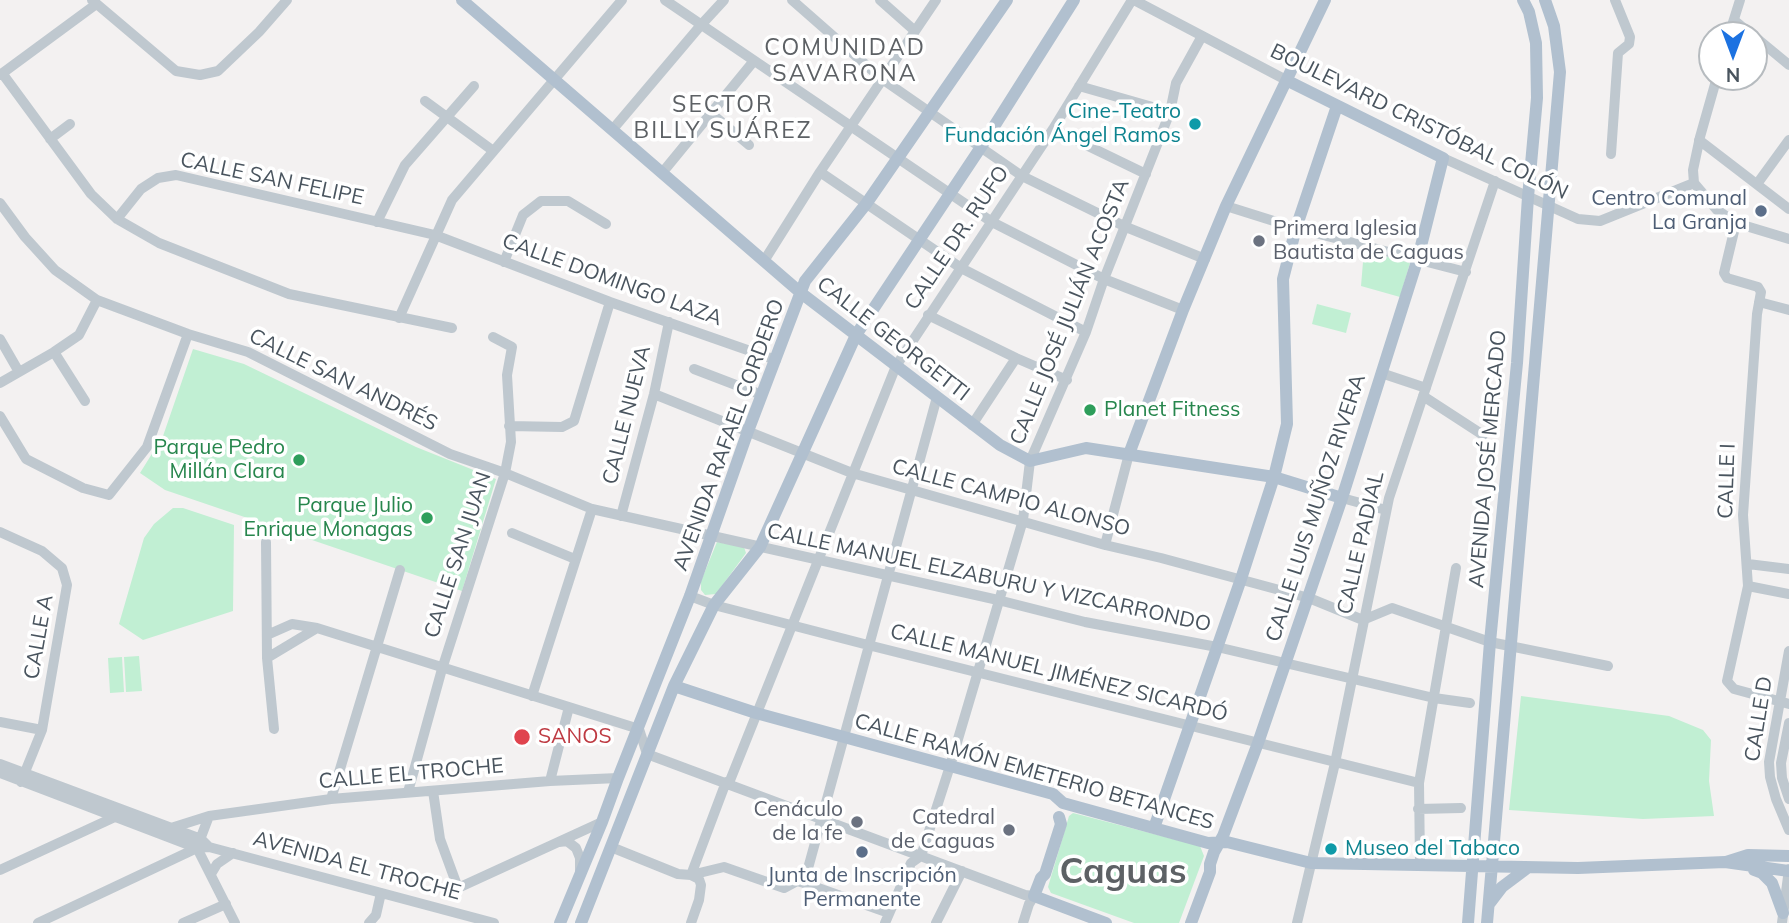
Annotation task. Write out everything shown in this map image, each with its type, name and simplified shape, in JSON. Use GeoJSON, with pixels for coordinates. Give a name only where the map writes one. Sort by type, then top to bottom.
{"type":"FeatureCollection","features":[{"type":"Feature","properties":{"kind":"main road","name":"CALLE GEORGETTI"},"geometry":{"type":"LineString","coordinates":[[462,0],[801,293],[972,425],[1000,445],[1030,461]]}},
{"type":"Feature","properties":{"kind":"main road","name":"AVENIDA RAFAEL CORDERO"},"geometry":{"type":"LineString","coordinates":[[560,923],[603,822],[690,596],[748,431],[806,281],[899,159],[1007,0]]}},
{"type":"Feature","properties":{"kind":"main road"},"geometry":{"type":"LineString","coordinates":[[581,923],[674,686],[714,605],[760,547],[856,335],[981,147],[1074,0]]}},
{"type":"Feature","properties":{"kind":"main road"},"geometry":{"type":"LineString","coordinates":[[1129,454],[1183,310],[1226,206],[1325,0]]}},
{"type":"Feature","properties":{"kind":"main road","name":"AVENIDA JOSÉ MERCADO"},"geometry":{"type":"LineString","coordinates":[[1468,923],[1490,642],[1517,363],[1538,69],[1536,43],[1523,0]]}},
{"type":"Feature","properties":{"kind":"main road","name":"AVENIDA JOSÉ MERCADO"},"geometry":{"type":"LineString","coordinates":[[1487,923],[1513,647],[1560,72],[1554,26],[1545,0]]}},
{"type":"Feature","properties":{"kind":"main road","name":"BOULEVARD CRISTÓBAL COLÓN"},"geometry":{"type":"LineString","coordinates":[[1288,81],[1443,158]]}},
{"type":"Feature","properties":{"kind":"main road"},"geometry":{"type":"LineString","coordinates":[[1154,828],[1274,477],[1287,424],[1283,279],[1296,228],[1337,106]]}},
{"type":"Feature","properties":{"kind":"main road","name":"CALLE LUIS MUÑOZ RIVERA"},"geometry":{"type":"LineString","coordinates":[[1184,923],[1210,872],[1210,864],[1258,743],[1309,598],[1418,258],[1443,158]]}},
{"type":"Feature","properties":{"kind":"main road"},"geometry":{"type":"LineString","coordinates":[[1030,461],[1086,448],[1274,477],[1342,498]]}},
{"type":"Feature","properties":{"kind":"main road","name":"CALLE RAMÓN EMETERIO BETANCES"},"geometry":{"type":"LineString","coordinates":[[674,686],[756,713],[1053,794],[1063,803],[1218,844],[1227,842],[1311,863],[1492,868],[1626,868],[1725,862]]}},
{"type":"Feature","properties":{"kind":"main road"},"geometry":{"type":"LineString","coordinates":[[1063,803],[1055,821],[1050,848],[1038,871],[1041,878],[1034,897],[1106,923]]}},
{"type":"Feature","properties":{"kind":"main road"},"geometry":{"type":"LineString","coordinates":[[1725,862],[1748,855],[1789,856]]}},
{"type":"Feature","properties":{"kind":"main road"},"geometry":{"type":"LineString","coordinates":[[1725,862],[1789,871]]}},
{"type":"Feature","properties":{"kind":"main road"},"geometry":{"type":"LineString","coordinates":[[1743,866],[1762,873],[1772,883],[1783,918]]}},
{"type":"Feature","properties":{"kind":"main road"},"geometry":{"type":"LineString","coordinates":[[1489,905],[1502,887],[1526,868]]}},
{"type":"Feature","properties":{"kind":"main road","name":"CALLE LUIS MUÑOZ RIVERA"},"geometry":{"type":"LineString","coordinates":[[1191,923],[1197,897]]}},
{"type":"Feature","properties":{"kind":"street"},"geometry":{"type":"LineString","coordinates":[[287,0],[259,32],[218,71],[200,75],[176,71],[94,2],[1,74],[91,194],[117,219],[159,243],[289,294],[452,328]]}},
{"type":"Feature","properties":{"kind":"street"},"geometry":{"type":"LineString","coordinates":[[399,318],[452,200],[622,0]]}},
{"type":"Feature","properties":{"kind":"street"},"geometry":{"type":"LineString","coordinates":[[666,0],[992,222],[1104,279],[1183,310]]}},
{"type":"Feature","properties":{"kind":"street"},"geometry":{"type":"LineString","coordinates":[[613,129],[724,0]]}},
{"type":"Feature","properties":{"kind":"street"},"geometry":{"type":"LineString","coordinates":[[792,0],[882,79],[1022,176],[1126,227],[1205,259]]}},
{"type":"Feature","properties":{"kind":"street"},"geometry":{"type":"LineString","coordinates":[[880,0],[915,31]]}},
{"type":"Feature","properties":{"kind":"street"},"geometry":{"type":"LineString","coordinates":[[764,261],[820,172],[936,0]]}},
{"type":"Feature","properties":{"kind":"street","name":"BOULEVARD CRISTÓBAL COLÓN"},"geometry":{"type":"LineString","coordinates":[[1133,0],[1288,81]]}},
{"type":"Feature","properties":{"kind":"street","name":"CALLE DR. RUFO"},"geometry":{"type":"LineString","coordinates":[[691,875],[896,366],[1053,129],[1133,0]]}},
{"type":"Feature","properties":{"kind":"street"},"geometry":{"type":"LineString","coordinates":[[1611,154],[1618,53],[1629,44],[1630,37],[1615,0]]}},
{"type":"Feature","properties":{"kind":"street"},"geometry":{"type":"LineString","coordinates":[[1734,20],[1740,0]]}},
{"type":"Feature","properties":{"kind":"street","name":"CALLE JOSÉ JULIÁN ACOSTA"},"geometry":{"type":"LineString","coordinates":[[887,918],[911,863],[921,856],[950,766],[1021,521],[1030,461],[1086,332],[1170,112],[1176,83],[1202,36]]}},
{"type":"Feature","properties":{"kind":"street"},"geometry":{"type":"LineString","coordinates":[[1768,48],[1789,65]]}},
{"type":"Feature","properties":{"kind":"street"},"geometry":{"type":"LineString","coordinates":[[662,173],[754,62]]}},
{"type":"Feature","properties":{"kind":"street"},"geometry":{"type":"LineString","coordinates":[[377,222],[405,166],[474,86]]}},
{"type":"Feature","properties":{"kind":"street"},"geometry":{"type":"LineString","coordinates":[[1079,86],[1170,112]]}},
{"type":"Feature","properties":{"kind":"street"},"geometry":{"type":"LineString","coordinates":[[1713,91],[1699,140],[1693,170],[1694,183],[1711,204],[1737,223],[1789,239]]}},
{"type":"Feature","properties":{"kind":"street"},"geometry":{"type":"LineString","coordinates":[[425,102],[492,150]]}},
{"type":"Feature","properties":{"kind":"street"},"geometry":{"type":"LineString","coordinates":[[712,114],[749,145]]}},
{"type":"Feature","properties":{"kind":"street"},"geometry":{"type":"LineString","coordinates":[[50,139],[71,124]]}},
{"type":"Feature","properties":{"kind":"street"},"geometry":{"type":"LineString","coordinates":[[1053,129],[1146,174]]}},
{"type":"Feature","properties":{"kind":"street"},"geometry":{"type":"LineString","coordinates":[[1699,140],[1789,209]]}},
{"type":"Feature","properties":{"kind":"street"},"geometry":{"type":"LineString","coordinates":[[1757,184],[1789,140]]}},
{"type":"Feature","properties":{"kind":"street","name":"BOULEVARD CRISTÓBAL COLÓN"},"geometry":{"type":"LineString","coordinates":[[1443,158],[1578,219],[1600,221],[1694,183]]}},
{"type":"Feature","properties":{"kind":"street"},"geometry":{"type":"LineString","coordinates":[[820,172],[961,268],[1086,332]]}},
{"type":"Feature","properties":{"kind":"street","name":"CALLE SAN FELIPE"},"geometry":{"type":"LineString","coordinates":[[117,219],[141,188],[159,178],[176,174],[435,235]]}},
{"type":"Feature","properties":{"kind":"street","name":"CALLE PADIAL"},"geometry":{"type":"LineString","coordinates":[[1297,923],[1335,763],[1386,510],[1495,181]]}},
{"type":"Feature","properties":{"kind":"street"},"geometry":{"type":"LineString","coordinates":[[504,262],[523,215],[541,201],[568,201],[606,224]]}},
{"type":"Feature","properties":{"kind":"street","name":"CALLE SAN ANDRÉS"},"geometry":{"type":"LineString","coordinates":[[0,203],[24,237],[55,270],[97,300],[188,334],[248,352],[450,454],[505,473]]}},
{"type":"Feature","properties":{"kind":"street"},"geometry":{"type":"LineString","coordinates":[[1226,206],[1296,228],[1466,272]]}},
{"type":"Feature","properties":{"kind":"street"},"geometry":{"type":"LineString","coordinates":[[1737,223],[1724,273],[1727,278],[1758,287],[1761,292],[1759,302],[1789,310]]}},
{"type":"Feature","properties":{"kind":"street","name":"CALLE DOMINGO LAZA"},"geometry":{"type":"LineString","coordinates":[[435,235],[610,302],[776,360]]}},
{"type":"Feature","properties":{"kind":"street"},"geometry":{"type":"LineString","coordinates":[[0,383],[79,335],[97,300]]}},
{"type":"Feature","properties":{"kind":"street"},"geometry":{"type":"LineString","coordinates":[[509,426],[562,427],[574,421],[610,302]]}},
{"type":"Feature","properties":{"kind":"street","name":"CALLE I"},"geometry":{"type":"LineString","coordinates":[[1759,302],[1743,515],[1748,586],[1727,681],[1734,690],[1784,702]]}},
{"type":"Feature","properties":{"kind":"street"},"geometry":{"type":"LineString","coordinates":[[928,315],[1016,359],[1067,380]]}},
{"type":"Feature","properties":{"kind":"street","name":"CALLE NUEVA"},"geometry":{"type":"LineString","coordinates":[[621,516],[654,394],[668,323]]}},
{"type":"Feature","properties":{"kind":"street"},"geometry":{"type":"LineString","coordinates":[[0,416],[26,459],[83,488],[109,495],[147,447],[188,334]]}},
{"type":"Feature","properties":{"kind":"street","name":"CALLE SAN JUAN"},"geometry":{"type":"LineString","coordinates":[[408,792],[442,669],[505,473],[511,442],[507,375],[512,347],[493,337]]}},
{"type":"Feature","properties":{"kind":"street"},"geometry":{"type":"LineString","coordinates":[[0,339],[19,372]]}},
{"type":"Feature","properties":{"kind":"street"},"geometry":{"type":"LineString","coordinates":[[54,352],[85,401]]}},
{"type":"Feature","properties":{"kind":"street"},"geometry":{"type":"LineString","coordinates":[[972,425],[1016,359]]}},
{"type":"Feature","properties":{"kind":"street"},"geometry":{"type":"LineString","coordinates":[[694,369],[762,395]]}},
{"type":"Feature","properties":{"kind":"street"},"geometry":{"type":"LineString","coordinates":[[1381,373],[1424,392],[1483,435]]}},
{"type":"Feature","properties":{"kind":"street","name":"CALLE CAMPIO ALONSO"},"geometry":{"type":"LineString","coordinates":[[654,394],[852,473],[1105,545],[1309,598],[1363,620]]}},
{"type":"Feature","properties":{"kind":"street"},"geometry":{"type":"LineString","coordinates":[[804,883],[909,490],[937,397]]}},
{"type":"Feature","properties":{"kind":"street"},"geometry":{"type":"LineString","coordinates":[[1105,545],[1129,454]]}},
{"type":"Feature","properties":{"kind":"street","name":"CALLE MANUEL ELZABURU Y VIZCARRONDO"},"geometry":{"type":"LineString","coordinates":[[505,473],[592,509],[621,516],[1085,622],[1217,647],[1351,680],[1470,703]]}},
{"type":"Feature","properties":{"kind":"street"},"geometry":{"type":"LineString","coordinates":[[1342,498],[1386,510]]}},
{"type":"Feature","properties":{"kind":"street"},"geometry":{"type":"LineString","coordinates":[[532,696],[592,509]]}},
{"type":"Feature","properties":{"kind":"street","name":"CALLE A"},"geometry":{"type":"LineString","coordinates":[[0,532],[42,551],[62,568],[67,585],[42,730],[23,778]]}},
{"type":"Feature","properties":{"kind":"street"},"geometry":{"type":"LineString","coordinates":[[512,533],[576,559]]}},
{"type":"Feature","properties":{"kind":"street"},"geometry":{"type":"LineString","coordinates":[[266,542],[267,658],[274,729]]}},
{"type":"Feature","properties":{"kind":"street"},"geometry":{"type":"LineString","coordinates":[[1748,564],[1789,569]]}},
{"type":"Feature","properties":{"kind":"street"},"geometry":{"type":"LineString","coordinates":[[1420,864],[1419,783],[1456,568]]}},
{"type":"Feature","properties":{"kind":"street"},"geometry":{"type":"LineString","coordinates":[[331,799],[400,570]]}},
{"type":"Feature","properties":{"kind":"street"},"geometry":{"type":"LineString","coordinates":[[1748,586],[1789,594]]}},
{"type":"Feature","properties":{"kind":"street","name":"CALLE MANUEL JIMÉNEZ SICARDÓ"},"geometry":{"type":"LineString","coordinates":[[690,596],[714,605],[868,645],[1419,783]]}},
{"type":"Feature","properties":{"kind":"street"},"geometry":{"type":"LineString","coordinates":[[1363,620],[1392,608],[1490,642],[1608,666]]}},
{"type":"Feature","properties":{"kind":"street"},"geometry":{"type":"LineString","coordinates":[[267,635],[292,624],[317,628],[639,729],[647,754],[1034,897],[1028,904],[1023,923]]}},
{"type":"Feature","properties":{"kind":"street"},"geometry":{"type":"LineString","coordinates":[[267,658],[317,628]]}},
{"type":"Feature","properties":{"kind":"street","name":"CALLE D"},"geometry":{"type":"LineString","coordinates":[[1789,652],[1784,702],[1770,752],[1770,777],[1789,830]]}},
{"type":"Feature","properties":{"kind":"street"},"geometry":{"type":"LineString","coordinates":[[550,781],[569,708]]}},
{"type":"Feature","properties":{"kind":"street"},"geometry":{"type":"LineString","coordinates":[[0,722],[42,730]]}},
{"type":"Feature","properties":{"kind":"street","name":"CALLE D"},"geometry":{"type":"LineString","coordinates":[[1789,726],[1781,763],[1782,778],[1789,799]]}},
{"type":"Feature","properties":{"kind":"street","name":"AVENIDA EL TROCHE"},"geometry":{"type":"LineString","coordinates":[[0,764],[23,778],[180,841],[494,923]]}},
{"type":"Feature","properties":{"kind":"street","name":"AVENIDA EL TROCHE"},"geometry":{"type":"LineString","coordinates":[[0,773],[23,778],[171,828],[195,844]]}},
{"type":"Feature","properties":{"kind":"street","name":"CALLE EL TROCHE"},"geometry":{"type":"LineString","coordinates":[[171,828],[205,817],[331,799],[618,778]]}},
{"type":"Feature","properties":{"kind":"street"},"geometry":{"type":"LineString","coordinates":[[433,790],[440,839],[458,888],[603,822]]}},
{"type":"Feature","properties":{"kind":"street"},"geometry":{"type":"LineString","coordinates":[[1418,808],[1461,808]]}},
{"type":"Feature","properties":{"kind":"street"},"geometry":{"type":"LineString","coordinates":[[0,870],[127,812]]}},
{"type":"Feature","properties":{"kind":"street"},"geometry":{"type":"LineString","coordinates":[[38,923],[178,857],[195,844],[205,817]]}},
{"type":"Feature","properties":{"kind":"street"},"geometry":{"type":"LineString","coordinates":[[178,857],[180,841]]}},
{"type":"Feature","properties":{"kind":"street"},"geometry":{"type":"LineString","coordinates":[[552,844],[567,841],[573,844],[579,853],[580,877]]}},
{"type":"Feature","properties":{"kind":"street"},"geometry":{"type":"LineString","coordinates":[[195,844],[235,923]]}},
{"type":"Feature","properties":{"kind":"street"},"geometry":{"type":"LineString","coordinates":[[611,847],[678,874],[691,875],[724,867],[785,888],[797,881],[887,918]]}},
{"type":"Feature","properties":{"kind":"street"},"geometry":{"type":"LineString","coordinates":[[211,874],[217,864],[233,853]]}},
{"type":"Feature","properties":{"kind":"street"},"geometry":{"type":"LineString","coordinates":[[936,923],[962,871]]}},
{"type":"Feature","properties":{"kind":"street"},"geometry":{"type":"LineString","coordinates":[[1783,918],[1789,871]]}},
{"type":"Feature","properties":{"kind":"street"},"geometry":{"type":"LineString","coordinates":[[691,875],[699,879],[701,885],[691,923]]}},
{"type":"Feature","properties":{"kind":"street"},"geometry":{"type":"LineString","coordinates":[[369,923],[376,915],[381,893]]}},
{"type":"Feature","properties":{"kind":"street"},"geometry":{"type":"LineString","coordinates":[[183,923],[226,904]]}},
{"type":"Feature","properties":{"kind":"green space"},"geometry":{"type":"Polygon","coordinates":[[[1364,250],[1410,263],[1400,297],[1361,286],[1364,250]]]}},
{"type":"Feature","properties":{"kind":"green space"},"geometry":{"type":"Polygon","coordinates":[[[1317,304],[1351,313],[1346,333],[1312,324],[1317,304]]]}},
{"type":"Feature","properties":{"kind":"green space","name":"Parque Pedro Millán Clara"},"geometry":{"type":"Polygon","coordinates":[[[193,349],[244,364],[416,447],[496,479],[462,591],[165,490],[140,473],[163,436],[193,349]]]}},
{"type":"Feature","properties":{"kind":"green space"},"geometry":{"type":"Polygon","coordinates":[[[173,508],[183,508],[234,525],[233,611],[143,640],[119,624],[144,538],[154,524],[173,508]]]}},
{"type":"Feature","properties":{"kind":"green space"},"geometry":{"type":"Polygon","coordinates":[[[717,542],[744,547],[746,553],[716,594],[705,595],[701,590],[701,581],[717,542]]]}},
{"type":"Feature","properties":{"kind":"green space"},"geometry":{"type":"Polygon","coordinates":[[[139,656],[142,691],[126,692],[124,657],[139,656]]]}},
{"type":"Feature","properties":{"kind":"green space"},"geometry":{"type":"Polygon","coordinates":[[[122,657],[124,692],[110,693],[108,658],[122,657]]]}},
{"type":"Feature","properties":{"kind":"green space"},"geometry":{"type":"Polygon","coordinates":[[[1521,696],[1669,716],[1703,730],[1711,740],[1709,781],[1714,816],[1643,819],[1509,810],[1521,696]]]}},
{"type":"Feature","properties":{"kind":"green space"},"geometry":{"type":"Polygon","coordinates":[[[1073,813],[1200,846],[1204,856],[1179,923],[1134,923],[1051,893],[1048,887],[1069,816],[1073,813]]]}},
{"type":"Feature","properties":{"kind":"place","name":"Cine-Teatro Fundación Ángel Ramos"},"geometry":{"type":"Point","coordinates":[1195,124]}},
{"type":"Feature","properties":{"kind":"place","name":"Centro Comunal La Granja"},"geometry":{"type":"Point","coordinates":[1761,211]}},
{"type":"Feature","properties":{"kind":"place","name":"Primera Iglesia Bautista de Caguas"},"geometry":{"type":"Point","coordinates":[1259,241]}},
{"type":"Feature","properties":{"kind":"place","name":"Planet Fitness"},"geometry":{"type":"Point","coordinates":[1090,410]}},
{"type":"Feature","properties":{"kind":"place","name":"Parque Pedro Millán Clara"},"geometry":{"type":"Point","coordinates":[299,460]}},
{"type":"Feature","properties":{"kind":"place","name":"Parque Julio Enrique Monagas"},"geometry":{"type":"Point","coordinates":[427,518]}},
{"type":"Feature","properties":{"kind":"place","name":"SANOS"},"geometry":{"type":"Point","coordinates":[522,737]}},
{"type":"Feature","properties":{"kind":"place","name":"Cenáculo de la fe"},"geometry":{"type":"Point","coordinates":[857,822]}},
{"type":"Feature","properties":{"kind":"place","name":"Catedral de Caguas"},"geometry":{"type":"Point","coordinates":[1009,830]}},
{"type":"Feature","properties":{"kind":"place","name":"Museo del Tabaco"},"geometry":{"type":"Point","coordinates":[1331,849]}},
{"type":"Feature","properties":{"kind":"place","name":"Junta de Inscripción Permanente"},"geometry":{"type":"Point","coordinates":[862,852]}},
{"type":"Feature","properties":{"kind":"district","name":"COMUNIDAD SAVARONA"},"geometry":{"type":"Point","coordinates":[845,61]}},
{"type":"Feature","properties":{"kind":"district","name":"SECTOR BILLY SUÁREZ"},"geometry":{"type":"Point","coordinates":[723,118]}},
{"type":"Feature","properties":{"kind":"district","name":"Caguas"},"geometry":{"type":"Point","coordinates":[1123,872]}}]}
